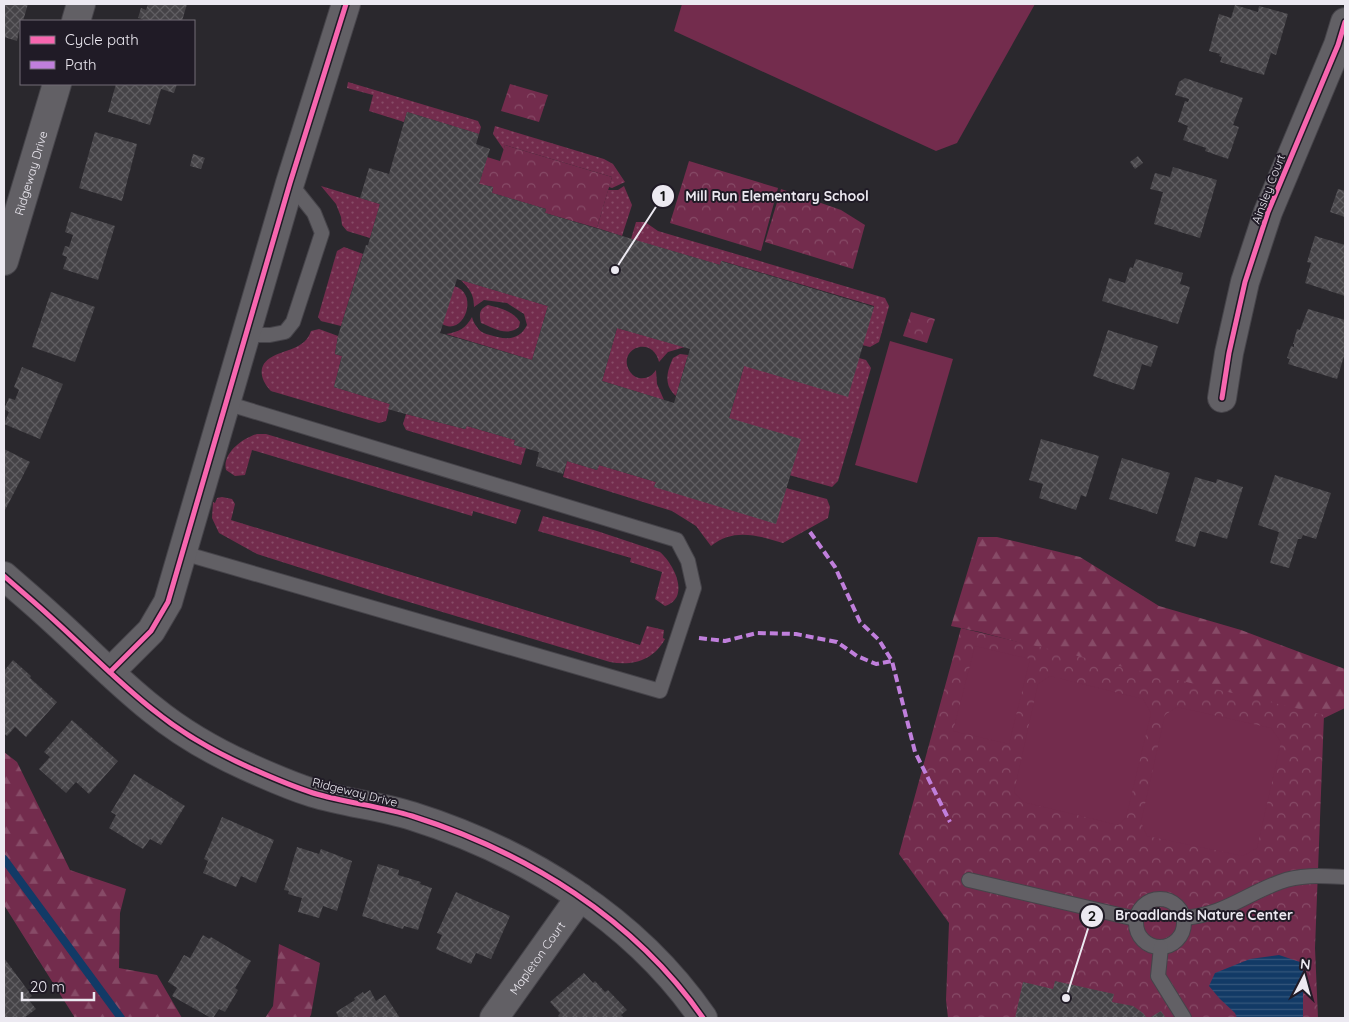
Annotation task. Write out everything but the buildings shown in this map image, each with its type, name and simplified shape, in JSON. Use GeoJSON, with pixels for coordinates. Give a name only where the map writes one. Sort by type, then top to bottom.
{"type":"FeatureCollection","features":[{"type":"Feature","properties":{"kind":"street"},"geometry":{"type":"LineString","coordinates":[[76,20],[81,4]]}},
{"type":"Feature","properties":{"kind":"street"},"geometry":{"type":"LineString","coordinates":[[110,672],[151,631],[168,602],[203,476],[290,183],[346,4]]}},
{"type":"Feature","properties":{"kind":"street","name":"Ainsley Court"},"geometry":{"type":"LineString","coordinates":[[1222,398],[1229,353],[1246,282],[1268,212],[1338,44],[1345,22]]}},
{"type":"Feature","properties":{"kind":"street","name":"Ridgeway Drive"},"geometry":{"type":"LineString","coordinates":[[4,261],[57,85]]}},
{"type":"Feature","properties":{"kind":"street","name":"Ridgeway Drive"},"geometry":{"type":"LineString","coordinates":[[4,576],[153,710],[201,742],[246,766],[313,793],[411,816],[469,836],[515,857],[580,897],[620,928],[660,966],[703,1018]]}},
{"type":"Feature","properties":{"kind":"street","name":"Mapleton Court"},"geometry":{"type":"LineString","coordinates":[[494,1018],[580,897]]}},
{"type":"Feature","properties":{"kind":"lane"},"geometry":{"type":"LineString","coordinates":[[246,335],[285,332],[293,322],[322,233],[314,213],[290,183]]}},
{"type":"Feature","properties":{"kind":"lane"},"geometry":{"type":"LineString","coordinates":[[183,553],[660,692],[686,616],[694,588],[688,561],[677,540],[226,403]]}},
{"type":"Feature","properties":{"kind":"lane"},"geometry":{"type":"LineString","coordinates":[[1183,918],[1198,917],[1218,912],[1281,881],[1309,876],[1345,876]]}},
{"type":"Feature","properties":{"kind":"lane"},"geometry":{"type":"LineString","coordinates":[[969,880],[1136,919]]}},
{"type":"Feature","properties":{"kind":"lane"},"geometry":{"type":"LineString","coordinates":[[1161,899],[1174,904],[1180,910],[1183,918],[1184,926],[1181,937],[1175,943],[1161,947],[1147,944],[1140,938],[1137,931],[1136,919],[1139,910],[1145,904],[1161,899]]}},
{"type":"Feature","properties":{"kind":"lane"},"geometry":{"type":"LineString","coordinates":[[1161,947],[1158,976],[1184,1018]]}},
{"type":"Feature","properties":{"kind":"green space"},"geometry":{"type":"Polygon","coordinates":[[[682,4],[1035,4],[957,143],[936,151],[674,31],[682,4]]]}},
{"type":"Feature","properties":{"kind":"green space"},"geometry":{"type":"Polygon","coordinates":[[[348,82],[478,121],[481,127],[479,134],[407,112],[404,122],[369,111],[373,95],[347,88],[348,82]]]}},
{"type":"Feature","properties":{"kind":"green space"},"geometry":{"type":"Polygon","coordinates":[[[510,84],[548,95],[539,122],[501,111],[510,84]]]}},
{"type":"Feature","properties":{"kind":"green space"},"geometry":{"type":"Polygon","coordinates":[[[495,126],[604,159],[613,164],[625,182],[612,188],[609,187],[612,177],[505,145],[504,150],[493,134],[495,126]]]}},
{"type":"Feature","properties":{"kind":"green space"},"geometry":{"type":"Polygon","coordinates":[[[505,145],[612,177],[597,228],[545,213],[546,209],[492,193],[493,187],[479,184],[487,157],[500,161],[505,145]]]}},
{"type":"Feature","properties":{"kind":"green space"},"geometry":{"type":"Polygon","coordinates":[[[689,161],[778,188],[761,251],[670,223],[689,161]]]}},
{"type":"Feature","properties":{"kind":"green space"},"geometry":{"type":"Polygon","coordinates":[[[321,186],[380,204],[370,238],[347,231],[342,225],[336,204],[321,186]]]}},
{"type":"Feature","properties":{"kind":"green space"},"geometry":{"type":"Polygon","coordinates":[[[624,186],[632,205],[622,236],[597,228],[608,190],[618,190],[624,186]]]}},
{"type":"Feature","properties":{"kind":"green space"},"geometry":{"type":"Polygon","coordinates":[[[781,189],[841,210],[865,225],[853,269],[765,242],[781,189]]]}},
{"type":"Feature","properties":{"kind":"green space"},"geometry":{"type":"Polygon","coordinates":[[[636,222],[645,222],[658,231],[885,298],[889,306],[879,342],[870,347],[862,345],[874,306],[722,261],[720,265],[631,239],[636,222]]]}},
{"type":"Feature","properties":{"kind":"green space"},"geometry":{"type":"Polygon","coordinates":[[[344,247],[363,254],[341,326],[321,321],[318,317],[337,251],[344,247]]]}},
{"type":"Feature","properties":{"kind":"green space"},"geometry":{"type":"Polygon","coordinates":[[[461,280],[548,306],[532,360],[446,334],[462,329],[472,317],[478,329],[486,334],[501,338],[516,337],[527,325],[524,314],[507,303],[484,300],[474,307],[472,295],[461,280]]]}},
{"type":"Feature","properties":{"kind":"green space"},"geometry":{"type":"Polygon","coordinates":[[[454,286],[462,290],[466,297],[467,305],[466,313],[462,320],[457,325],[450,326],[442,324],[454,286]]]}},
{"type":"Feature","properties":{"kind":"green space"},"geometry":{"type":"Polygon","coordinates":[[[488,305],[514,315],[520,322],[519,327],[514,330],[505,331],[481,323],[480,312],[488,305]]]}},
{"type":"Feature","properties":{"kind":"green space"},"geometry":{"type":"Polygon","coordinates":[[[911,312],[935,319],[927,343],[903,336],[911,312]]]}},
{"type":"Feature","properties":{"kind":"green space"},"geometry":{"type":"Polygon","coordinates":[[[617,328],[685,347],[668,352],[659,362],[656,354],[644,347],[638,347],[629,355],[627,361],[628,368],[635,377],[647,377],[656,370],[657,384],[664,400],[602,381],[617,328]]]}},
{"type":"Feature","properties":{"kind":"green space"},"geometry":{"type":"Polygon","coordinates":[[[319,329],[338,336],[335,354],[342,356],[334,387],[390,404],[386,421],[379,423],[271,391],[268,387],[262,374],[263,366],[266,362],[276,355],[299,346],[311,331],[319,329]]]}},
{"type":"Feature","properties":{"kind":"green space"},"geometry":{"type":"Polygon","coordinates":[[[890,341],[953,359],[917,483],[855,465],[890,341]]]}},
{"type":"Feature","properties":{"kind":"green space"},"geometry":{"type":"Polygon","coordinates":[[[680,354],[688,355],[676,396],[669,387],[667,378],[673,358],[680,354]]]}},
{"type":"Feature","properties":{"kind":"green space"},"geometry":{"type":"Polygon","coordinates":[[[859,358],[866,360],[871,368],[838,481],[832,487],[789,475],[729,418],[744,366],[859,358]]]}},
{"type":"Feature","properties":{"kind":"green space"},"geometry":{"type":"Polygon","coordinates":[[[406,414],[465,429],[467,426],[515,440],[514,445],[526,448],[521,465],[406,430],[403,424],[406,414]]]}},
{"type":"Feature","properties":{"kind":"green space"},"geometry":{"type":"Polygon","coordinates":[[[257,434],[266,434],[521,510],[516,524],[473,511],[472,516],[252,450],[245,475],[235,476],[226,470],[227,458],[230,452],[246,439],[257,434]]]}},
{"type":"Feature","properties":{"kind":"green space"},"geometry":{"type":"Polygon","coordinates":[[[567,461],[597,470],[599,465],[656,482],[654,487],[786,488],[827,499],[830,507],[828,518],[783,543],[755,536],[737,535],[719,540],[711,546],[696,526],[672,511],[563,477],[567,461]]]}},
{"type":"Feature","properties":{"kind":"green space"},"geometry":{"type":"Polygon","coordinates":[[[217,498],[232,499],[235,504],[231,520],[640,645],[647,626],[664,630],[663,638],[665,639],[654,652],[641,660],[626,663],[610,662],[389,596],[257,554],[219,533],[212,518],[213,502],[215,503],[217,498]]]}},
{"type":"Feature","properties":{"kind":"green space"},"geometry":{"type":"Polygon","coordinates":[[[543,516],[597,531],[660,552],[675,572],[679,589],[677,596],[673,602],[665,606],[655,599],[662,572],[630,562],[631,558],[538,531],[543,516]]]}},
{"type":"Feature","properties":{"kind":"green space"},"geometry":{"type":"Polygon","coordinates":[[[978,537],[997,537],[1080,557],[1159,606],[1241,630],[1345,669],[1345,708],[1314,723],[980,632],[951,626],[978,537]]]}},
{"type":"Feature","properties":{"kind":"green space"},"geometry":{"type":"Polygon","coordinates":[[[961,628],[1324,715],[1315,948],[1318,1018],[948,1018],[946,1000],[949,923],[899,854],[961,628]]]}},
{"type":"Feature","properties":{"kind":"green space"},"geometry":{"type":"Polygon","coordinates":[[[975,646],[1030,659],[1009,744],[953,731],[975,646]]]}},
{"type":"Feature","properties":{"kind":"green space"},"geometry":{"type":"Polygon","coordinates":[[[1050,676],[1143,699],[1151,713],[1126,818],[1118,825],[1023,802],[1014,792],[1038,684],[1050,676]]]}},
{"type":"Feature","properties":{"kind":"green space"},"geometry":{"type":"Polygon","coordinates":[[[1177,707],[1271,728],[1281,742],[1257,848],[1243,856],[1147,836],[1141,822],[1165,715],[1177,707]]]}},
{"type":"Feature","properties":{"kind":"green space"},"geometry":{"type":"Polygon","coordinates":[[[4,752],[17,762],[70,870],[126,889],[120,913],[119,968],[157,975],[182,1018],[75,1018],[4,905],[4,752]]]}},
{"type":"Feature","properties":{"kind":"green space"},"geometry":{"type":"Polygon","coordinates":[[[279,944],[320,963],[309,1018],[265,1018],[273,1006],[279,944]]]}},
{"type":"Feature","properties":{"kind":"water"},"geometry":{"type":"Polygon","coordinates":[[[1279,955],[1303,963],[1303,1018],[1237,1018],[1235,1013],[1209,986],[1215,973],[1250,959],[1279,955]]]}},
{"type":"Feature","properties":{"kind":"waterway"},"geometry":{"type":"LineString","coordinates":[[4,859],[121,1018]]}},
{"type":"Feature","properties":{"kind":"marked path"},"geometry":{"type":"LineString","coordinates":[[810,532],[835,567],[860,622],[879,640],[892,661],[915,752],[950,822]]}},
{"type":"Feature","properties":{"kind":"marked path"},"geometry":{"type":"LineString","coordinates":[[699,638],[725,641],[757,633],[796,634],[837,642],[857,656],[876,664],[892,661]]}},
{"type":"Feature","properties":{"kind":"cycle path"},"geometry":{"type":"LineString","coordinates":[[110,672],[151,631],[168,602],[290,183],[346,4]]}},
{"type":"Feature","properties":{"kind":"cycle path"},"geometry":{"type":"LineString","coordinates":[[1222,398],[1229,353],[1245,282],[1268,212],[1338,45],[1345,22]]}},
{"type":"Feature","properties":{"kind":"cycle path"},"geometry":{"type":"LineString","coordinates":[[4,576],[139,699],[185,733],[210,748],[254,770],[305,790],[412,816],[454,831],[496,849],[575,893],[611,920],[645,950],[676,982],[703,1018]]}},
{"type":"Feature","properties":{"kind":"place","name":"Mill Run Elementary School"},"geometry":{"type":"Point","coordinates":[615,270]}},
{"type":"Feature","properties":{"kind":"place","name":"Broadlands Nature Center"},"geometry":{"type":"Point","coordinates":[1066,998]}}]}
